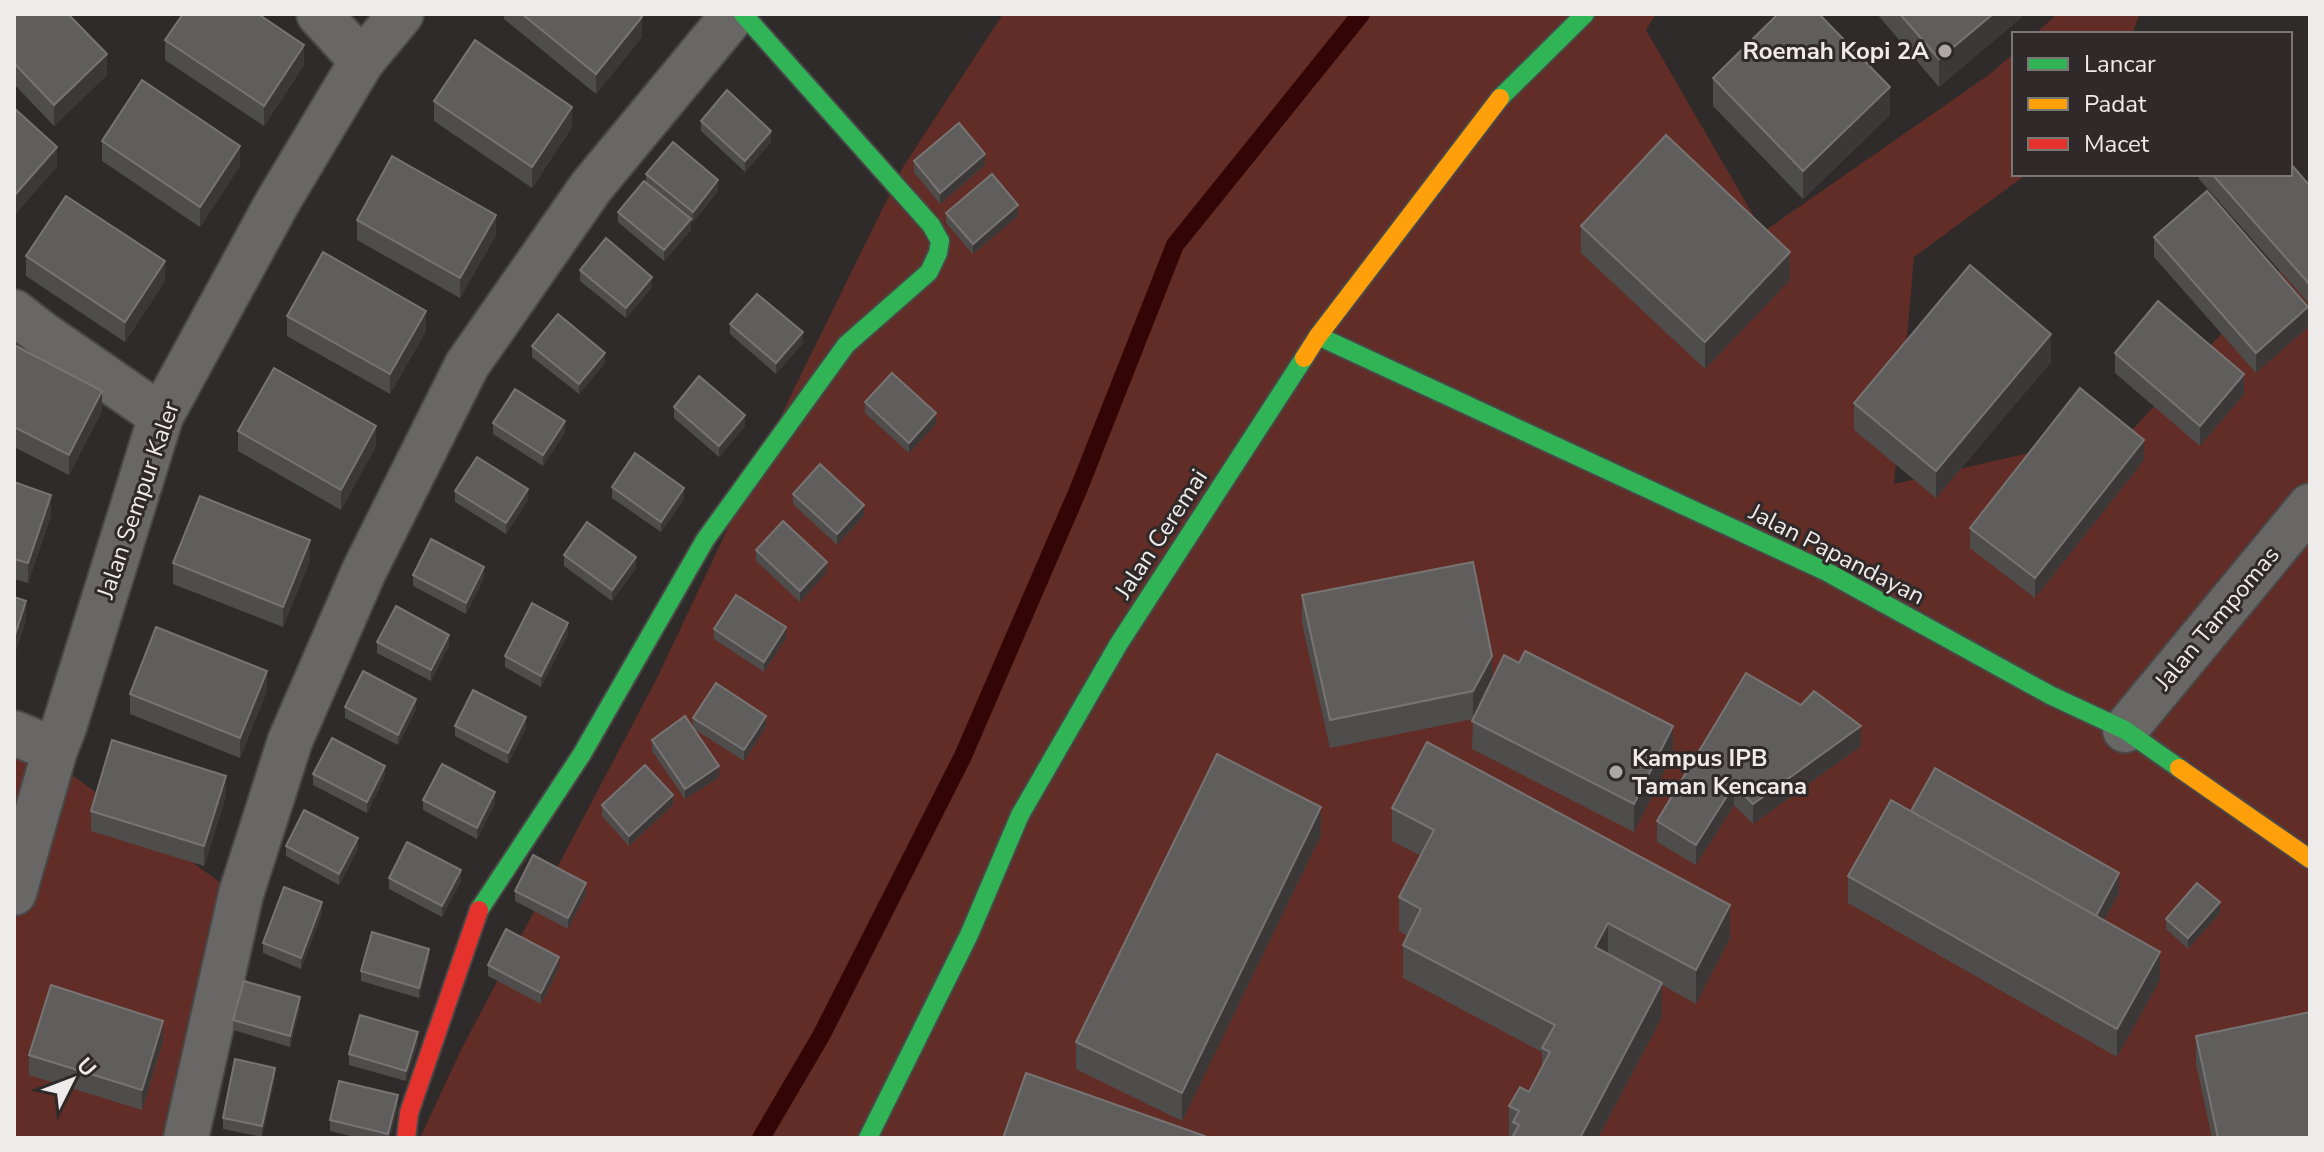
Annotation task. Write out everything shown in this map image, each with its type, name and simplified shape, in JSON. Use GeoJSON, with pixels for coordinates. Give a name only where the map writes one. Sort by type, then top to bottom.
{"type":"FeatureCollection","features":[{"type":"Feature","properties":{"kind":"street"},"geometry":{"type":"LineString","coordinates":[[319,14],[362,61]]}},
{"type":"Feature","properties":{"kind":"street","name":"Jalan Sempur Kaler"},"geometry":{"type":"LineString","coordinates":[[14,893],[55,750],[161,416],[277,203],[362,61],[401,14]]}},
{"type":"Feature","properties":{"kind":"street"},"geometry":{"type":"LineString","coordinates":[[186,1138],[241,894],[290,741],[364,571],[467,365],[591,187],[734,14]]}},
{"type":"Feature","properties":{"kind":"street"},"geometry":{"type":"LineString","coordinates":[[406,1138],[409,1113],[480,908],[582,754],[705,540],[846,345],[929,272],[938,253],[940,241],[931,225],[743,14]]}},
{"type":"Feature","properties":{"kind":"street","name":"Jalan Ceremai"},"geometry":{"type":"LineString","coordinates":[[868,1138],[969,935],[1020,815],[1118,645],[1318,336],[1501,96],[1585,14]]}},
{"type":"Feature","properties":{"kind":"street"},"geometry":{"type":"LineString","coordinates":[[14,312],[161,416]]}},
{"type":"Feature","properties":{"kind":"street","name":"Jalan Papandayan"},"geometry":{"type":"LineString","coordinates":[[1318,336],[1827,572],[2050,695],[2125,730],[2310,859]]}},
{"type":"Feature","properties":{"kind":"street","name":"Jalan Tampomas"},"geometry":{"type":"LineString","coordinates":[[2125,730],[2310,506]]}},
{"type":"Feature","properties":{"kind":"street"},"geometry":{"type":"LineString","coordinates":[[14,733],[55,750]]}},
{"type":"Feature","properties":{"kind":"shaded area"},"geometry":{"type":"Polygon","coordinates":[[[1003,14],[1656,14],[1646,30],[1763,232],[1990,74],[2012,55],[2012,176],[2024,176],[1914,257],[1894,484],[2133,429],[2310,238],[2310,1138],[420,1138],[462,1048],[657,678],[903,167],[1003,14]]]}},
{"type":"Feature","properties":{"kind":"shaded area"},"geometry":{"type":"Polygon","coordinates":[[[2057,14],[2140,14],[2133,32],[2037,32],[2057,14]]]}},
{"type":"Feature","properties":{"kind":"shaded area"},"geometry":{"type":"Polygon","coordinates":[[[14,746],[43,754],[250,904],[177,1138],[14,1138],[14,746]]]}},
{"type":"Feature","properties":{"kind":"building"},"geometry":{"type":"Polygon","coordinates":[[[14,14],[68,14],[107,54],[54,105],[14,63],[14,14]]]}},
{"type":"Feature","properties":{"kind":"building"},"geometry":{"type":"Polygon","coordinates":[[[183,14],[258,14],[304,45],[264,106],[165,40],[183,14]]]}},
{"type":"Feature","properties":{"kind":"building"},"geometry":{"type":"Polygon","coordinates":[[[522,14],[638,14],[642,17],[596,74],[522,14]]]}},
{"type":"Feature","properties":{"kind":"building"},"geometry":{"type":"Polygon","coordinates":[[[1778,14],[1819,14],[1890,87],[1803,171],[1713,78],[1778,14]]]}},
{"type":"Feature","properties":{"kind":"building"},"geometry":{"type":"Polygon","coordinates":[[[1900,14],[1993,14],[1939,59],[1900,14]]]}},
{"type":"Feature","properties":{"kind":"building"},"geometry":{"type":"Polygon","coordinates":[[[475,40],[572,107],[532,167],[434,101],[475,40]]]}},
{"type":"Feature","properties":{"kind":"building"},"geometry":{"type":"Polygon","coordinates":[[[142,80],[240,146],[200,207],[102,141],[142,80]]]}},
{"type":"Feature","properties":{"kind":"building"},"geometry":{"type":"Polygon","coordinates":[[[727,90],[771,131],[745,161],[701,121],[727,90]]]}},
{"type":"Feature","properties":{"kind":"building"},"geometry":{"type":"Polygon","coordinates":[[[14,108],[57,147],[14,196],[14,108]]]}},
{"type":"Feature","properties":{"kind":"building"},"geometry":{"type":"Polygon","coordinates":[[[959,123],[985,154],[940,193],[914,161],[959,123]]]}},
{"type":"Feature","properties":{"kind":"building"},"geometry":{"type":"Polygon","coordinates":[[[1666,135],[1790,252],[1705,342],[1581,226],[1666,135]]]}},
{"type":"Feature","properties":{"kind":"building"},"geometry":{"type":"Polygon","coordinates":[[[673,142],[718,180],[693,212],[646,174],[673,142]]]}},
{"type":"Feature","properties":{"kind":"building"},"geometry":{"type":"Polygon","coordinates":[[[392,156],[496,215],[460,278],[357,220],[392,156]]]}},
{"type":"Feature","properties":{"kind":"building"},"geometry":{"type":"Polygon","coordinates":[[[2292,165],[2310,186],[2310,285],[2214,176],[2292,176],[2292,165]]]}},
{"type":"Feature","properties":{"kind":"building"},"geometry":{"type":"Polygon","coordinates":[[[992,174],[1018,205],[973,244],[946,213],[992,174]]]}},
{"type":"Feature","properties":{"kind":"building"},"geometry":{"type":"Polygon","coordinates":[[[644,181],[691,219],[664,250],[618,212],[644,181]]]}},
{"type":"Feature","properties":{"kind":"building"},"geometry":{"type":"Polygon","coordinates":[[[2207,191],[2308,307],[2256,353],[2154,237],[2207,191]]]}},
{"type":"Feature","properties":{"kind":"building"},"geometry":{"type":"Polygon","coordinates":[[[66,196],[165,261],[125,322],[26,256],[66,196]]]}},
{"type":"Feature","properties":{"kind":"building"},"geometry":{"type":"Polygon","coordinates":[[[606,238],[652,277],[626,308],[580,270],[606,238]]]}},
{"type":"Feature","properties":{"kind":"building"},"geometry":{"type":"Polygon","coordinates":[[[323,252],[426,311],[390,374],[287,316],[323,252]]]}},
{"type":"Feature","properties":{"kind":"building"},"geometry":{"type":"Polygon","coordinates":[[[1970,265],[2051,334],[1936,471],[1854,403],[1970,265]]]}},
{"type":"Feature","properties":{"kind":"building"},"geometry":{"type":"Polygon","coordinates":[[[757,294],[803,332],[776,363],[730,324],[757,294]]]}},
{"type":"Feature","properties":{"kind":"building"},"geometry":{"type":"Polygon","coordinates":[[[2158,301],[2244,374],[2200,426],[2115,353],[2158,301]]]}},
{"type":"Feature","properties":{"kind":"building"},"geometry":{"type":"Polygon","coordinates":[[[558,314],[605,353],[579,384],[532,346],[558,314]]]}},
{"type":"Feature","properties":{"kind":"building"},"geometry":{"type":"Polygon","coordinates":[[[14,345],[102,391],[69,455],[14,427],[14,345]]]}},
{"type":"Feature","properties":{"kind":"building"},"geometry":{"type":"Polygon","coordinates":[[[274,368],[376,426],[341,490],[238,431],[274,368]]]}},
{"type":"Feature","properties":{"kind":"building"},"geometry":{"type":"Polygon","coordinates":[[[892,373],[936,413],[909,443],[865,402],[892,373]]]}},
{"type":"Feature","properties":{"kind":"building"},"geometry":{"type":"Polygon","coordinates":[[[699,376],[745,415],[719,446],[674,407],[699,376]]]}},
{"type":"Feature","properties":{"kind":"building"},"geometry":{"type":"Polygon","coordinates":[[[2080,388],[2144,440],[2035,578],[1970,528],[2080,388]]]}},
{"type":"Feature","properties":{"kind":"building"},"geometry":{"type":"Polygon","coordinates":[[[515,389],[565,421],[543,455],[493,423],[515,389]]]}},
{"type":"Feature","properties":{"kind":"building"},"geometry":{"type":"Polygon","coordinates":[[[635,453],[684,488],[661,522],[612,487],[635,453]]]}},
{"type":"Feature","properties":{"kind":"building"},"geometry":{"type":"Polygon","coordinates":[[[477,457],[528,489],[506,523],[455,491],[477,457]]]}},
{"type":"Feature","properties":{"kind":"building"},"geometry":{"type":"Polygon","coordinates":[[[820,464],[864,505],[837,534],[793,494],[820,464]]]}},
{"type":"Feature","properties":{"kind":"building"},"geometry":{"type":"Polygon","coordinates":[[[14,482],[51,495],[28,563],[14,559],[14,482]]]}},
{"type":"Feature","properties":{"kind":"building"},"geometry":{"type":"Polygon","coordinates":[[[200,496],[310,540],[283,607],[173,563],[200,496]]]}},
{"type":"Feature","properties":{"kind":"building"},"geometry":{"type":"Polygon","coordinates":[[[783,521],[827,562],[800,591],[756,550],[783,521]]]}},
{"type":"Feature","properties":{"kind":"building"},"geometry":{"type":"Polygon","coordinates":[[[587,522],[636,557],[612,590],[564,555],[587,522]]]}},
{"type":"Feature","properties":{"kind":"building"},"geometry":{"type":"Polygon","coordinates":[[[431,539],[484,567],[466,603],[413,575],[431,539]]]}},
{"type":"Feature","properties":{"kind":"building"},"geometry":{"type":"Polygon","coordinates":[[[1473,562],[1492,656],[1473,691],[1330,720],[1302,595],[1473,562]]]}},
{"type":"Feature","properties":{"kind":"building"},"geometry":{"type":"Polygon","coordinates":[[[736,595],[786,627],[764,662],[714,629],[736,595]]]}},
{"type":"Feature","properties":{"kind":"building"},"geometry":{"type":"Polygon","coordinates":[[[14,597],[26,601],[14,638],[14,597]]]}},
{"type":"Feature","properties":{"kind":"building"},"geometry":{"type":"Polygon","coordinates":[[[532,603],[568,623],[541,676],[505,656],[532,603]]]}},
{"type":"Feature","properties":{"kind":"building"},"geometry":{"type":"Polygon","coordinates":[[[396,606],[449,635],[431,670],[377,642],[396,606]]]}},
{"type":"Feature","properties":{"kind":"building"},"geometry":{"type":"Polygon","coordinates":[[[156,627],[267,671],[240,738],[130,694],[156,627]]]}},
{"type":"Feature","properties":{"kind":"building"},"geometry":{"type":"Polygon","coordinates":[[[1525,651],[1673,726],[1634,804],[1472,721],[1504,655],[1519,663],[1525,651]]]}},
{"type":"Feature","properties":{"kind":"building"},"geometry":{"type":"Polygon","coordinates":[[[363,671],[416,699],[398,735],[345,707],[363,671]]]}},
{"type":"Feature","properties":{"kind":"building"},"geometry":{"type":"Polygon","coordinates":[[[1746,673],[1801,705],[1814,691],[1861,726],[1753,804],[1734,785],[1696,845],[1657,821],[1746,673]]]}},
{"type":"Feature","properties":{"kind":"building"},"geometry":{"type":"Polygon","coordinates":[[[716,683],[766,716],[744,750],[693,718],[716,683]]]}},
{"type":"Feature","properties":{"kind":"building"},"geometry":{"type":"Polygon","coordinates":[[[473,690],[526,717],[508,753],[455,726],[473,690]]]}},
{"type":"Feature","properties":{"kind":"building"},"geometry":{"type":"Polygon","coordinates":[[[685,716],[719,766],[685,789],[652,740],[685,716]]]}},
{"type":"Feature","properties":{"kind":"building"},"geometry":{"type":"Polygon","coordinates":[[[332,738],[385,766],[367,802],[313,774],[332,738]]]}},
{"type":"Feature","properties":{"kind":"building"},"geometry":{"type":"Polygon","coordinates":[[[112,740],[226,776],[204,846],[91,811],[112,740]]]}},
{"type":"Feature","properties":{"kind":"building"},"geometry":{"type":"Polygon","coordinates":[[[1427,742],[1730,905],[1696,970],[1608,923],[1595,947],[1662,983],[1580,1138],[1512,1138],[1519,1125],[1513,1122],[1519,1111],[1509,1106],[1520,1087],[1529,1092],[1550,1052],[1542,1048],[1555,1025],[1403,945],[1421,909],[1399,897],[1434,830],[1392,808],[1427,742]]]}},
{"type":"Feature","properties":{"kind":"building"},"geometry":{"type":"Polygon","coordinates":[[[1217,754],[1321,807],[1182,1093],[1076,1042],[1217,754]]]}},
{"type":"Feature","properties":{"kind":"building"},"geometry":{"type":"Polygon","coordinates":[[[442,764],[495,792],[477,828],[423,800],[442,764]]]}},
{"type":"Feature","properties":{"kind":"building"},"geometry":{"type":"Polygon","coordinates":[[[645,765],[673,795],[629,836],[602,805],[645,765]]]}},
{"type":"Feature","properties":{"kind":"building"},"geometry":{"type":"Polygon","coordinates":[[[1935,768],[2119,873],[2096,916],[1911,811],[1935,768]]]}},
{"type":"Feature","properties":{"kind":"building"},"geometry":{"type":"Polygon","coordinates":[[[1891,800],[2160,952],[2117,1029],[1848,876],[1891,800]]]}},
{"type":"Feature","properties":{"kind":"building"},"geometry":{"type":"Polygon","coordinates":[[[304,810],[358,838],[339,874],[286,846],[304,810]]]}},
{"type":"Feature","properties":{"kind":"building"},"geometry":{"type":"Polygon","coordinates":[[[407,842],[461,870],[442,906],[389,878],[407,842]]]}},
{"type":"Feature","properties":{"kind":"building"},"geometry":{"type":"Polygon","coordinates":[[[533,855],[586,883],[568,918],[515,891],[533,855]]]}},
{"type":"Feature","properties":{"kind":"building"},"geometry":{"type":"Polygon","coordinates":[[[2197,883],[2220,902],[2188,938],[2166,919],[2197,883]]]}},
{"type":"Feature","properties":{"kind":"building"},"geometry":{"type":"Polygon","coordinates":[[[284,887],[322,902],[301,958],[263,943],[284,887]]]}},
{"type":"Feature","properties":{"kind":"building"},"geometry":{"type":"Polygon","coordinates":[[[506,929],[559,957],[541,993],[488,965],[506,929]]]}},
{"type":"Feature","properties":{"kind":"building"},"geometry":{"type":"Polygon","coordinates":[[[372,932],[429,949],[419,988],[361,971],[372,932]]]}},
{"type":"Feature","properties":{"kind":"building"},"geometry":{"type":"Polygon","coordinates":[[[244,981],[300,997],[290,1036],[233,1020],[244,981]]]}},
{"type":"Feature","properties":{"kind":"building"},"geometry":{"type":"Polygon","coordinates":[[[51,985],[163,1021],[142,1090],[29,1055],[51,985]]]}},
{"type":"Feature","properties":{"kind":"building"},"geometry":{"type":"Polygon","coordinates":[[[2310,1012],[2310,1138],[2218,1138],[2196,1036],[2310,1012]]]}},
{"type":"Feature","properties":{"kind":"building"},"geometry":{"type":"Polygon","coordinates":[[[360,1015],[418,1032],[406,1071],[349,1054],[360,1015]]]}},
{"type":"Feature","properties":{"kind":"building"},"geometry":{"type":"Polygon","coordinates":[[[235,1059],[275,1068],[262,1126],[223,1118],[235,1059]]]}},
{"type":"Feature","properties":{"kind":"building"},"geometry":{"type":"Polygon","coordinates":[[[1026,1073],[1205,1136],[1003,1138],[1026,1073]]]}},
{"type":"Feature","properties":{"kind":"building"},"geometry":{"type":"Polygon","coordinates":[[[339,1081],[398,1095],[388,1134],[330,1120],[339,1081]]]}},
{"type":"Feature","properties":{"kind":"waterway"},"geometry":{"type":"LineString","coordinates":[[761,1138],[821,1036],[963,756],[1079,488],[1175,245],[1361,14]]}},
{"type":"Feature","properties":{"kind":"traffic: fast"},"geometry":{"type":"LineString","coordinates":[[479,910],[582,754],[705,540],[846,345],[929,272],[938,253],[940,241],[931,225],[743,14]]}},
{"type":"Feature","properties":{"kind":"traffic: fast"},"geometry":{"type":"LineString","coordinates":[[1500,98],[1585,14]]}},
{"type":"Feature","properties":{"kind":"traffic: fast"},"geometry":{"type":"LineString","coordinates":[[1318,336],[1827,572],[2050,695],[2125,730],[2179,768]]}},
{"type":"Feature","properties":{"kind":"traffic: fast"},"geometry":{"type":"LineString","coordinates":[[868,1138],[969,935],[1020,815],[1118,645],[1304,358]]}},
{"type":"Feature","properties":{"kind":"traffic: slow"},"geometry":{"type":"LineString","coordinates":[[1304,358],[1500,98]]}},
{"type":"Feature","properties":{"kind":"traffic: slow"},"geometry":{"type":"LineString","coordinates":[[2179,768],[2310,859]]}},
{"type":"Feature","properties":{"kind":"traffic: jam"},"geometry":{"type":"LineString","coordinates":[[406,1138],[409,1113],[479,910]]}},
{"type":"Feature","properties":{"kind":"place","name":"Roemah Kopi 2A"},"geometry":{"type":"Point","coordinates":[1945,51]}},
{"type":"Feature","properties":{"kind":"place","name":"Kampus IPB Taman Kencana"},"geometry":{"type":"Point","coordinates":[1616,772]}}]}
